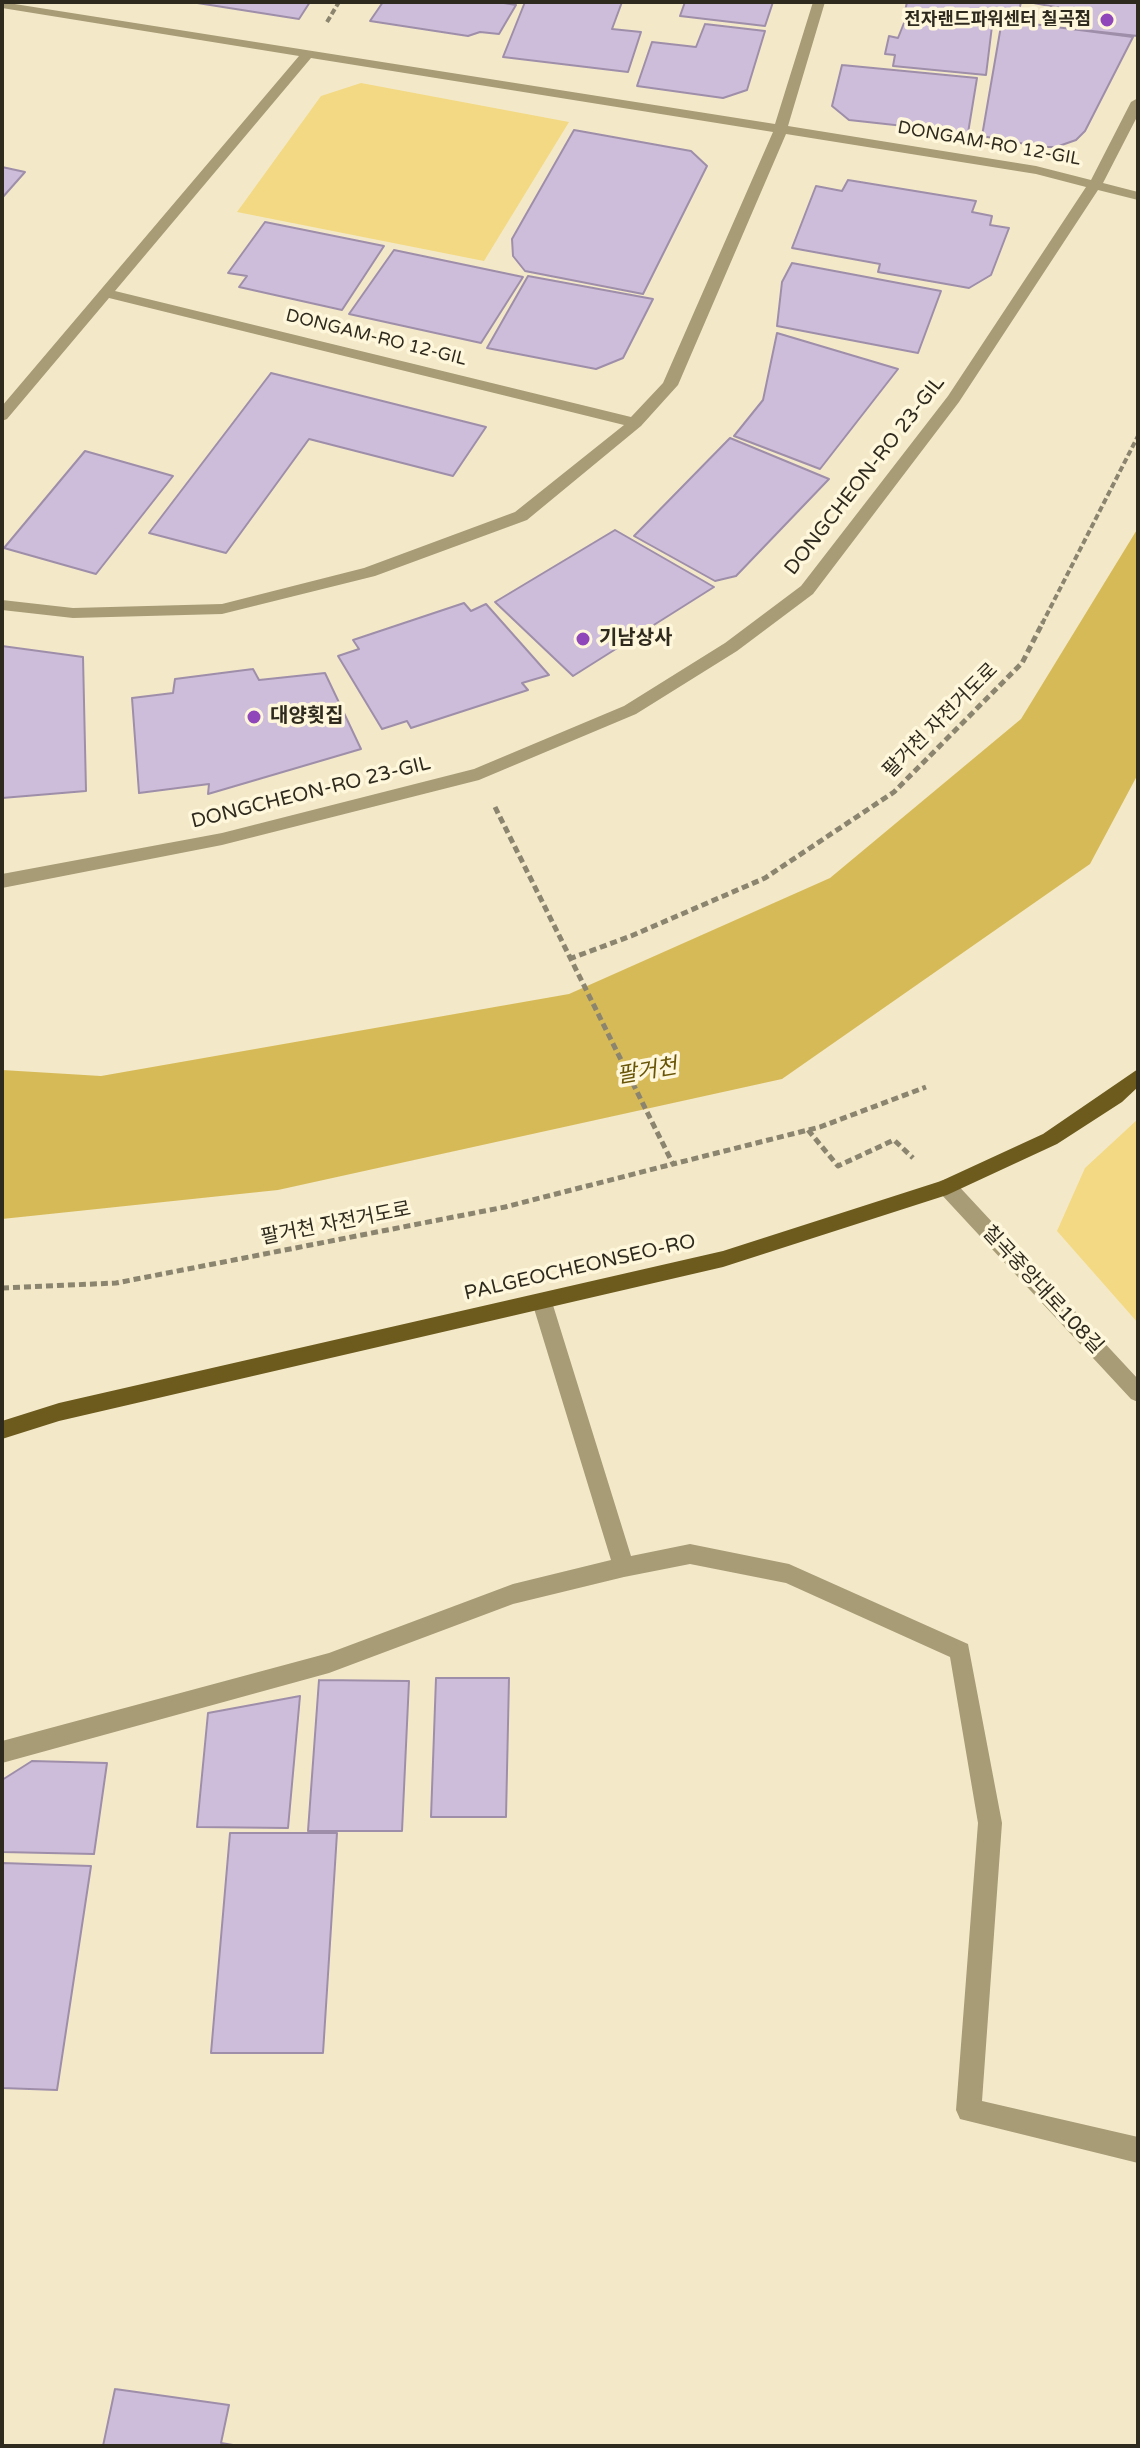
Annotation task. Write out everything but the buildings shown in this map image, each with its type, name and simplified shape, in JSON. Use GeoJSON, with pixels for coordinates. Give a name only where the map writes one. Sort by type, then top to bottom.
{"type":"FeatureCollection","features":[{"type":"Feature","properties":{"kind":"main road","name":"PALGEOCHEONSEO-RO"},"geometry":{"type":"LineString","coordinates":[[2,1430],[59,1412],[723,1259],[947,1187],[1050,1139],[1115,1097],[1138,1076]]}},
{"type":"Feature","properties":{"kind":"street"},"geometry":{"type":"LineString","coordinates":[[2,605],[73,613],[222,609],[369,572],[521,516],[636,423],[670,385],[780,131],[819,2]]}},
{"type":"Feature","properties":{"kind":"street","name":"DONGAM-RO 12-GIL"},"geometry":{"type":"LineString","coordinates":[[12,4],[780,131],[1036,170],[1138,196]]}},
{"type":"Feature","properties":{"kind":"street"},"geometry":{"type":"LineString","coordinates":[[2,416],[307,54]]}},
{"type":"Feature","properties":{"kind":"street","name":"DONGCHEON-RO 23-GIL"},"geometry":{"type":"LineString","coordinates":[[2,881],[222,839],[479,774],[630,710],[731,647],[807,590],[954,399],[1096,183],[1138,102]]}},
{"type":"Feature","properties":{"kind":"street","name":"DONGAM-RO 12-GIL"},"geometry":{"type":"LineString","coordinates":[[105,293],[636,423]]}},
{"type":"Feature","properties":{"kind":"street","name":"칠곡중앙대로108길"},"geometry":{"type":"LineString","coordinates":[[947,1187],[1138,1393]]}},
{"type":"Feature","properties":{"kind":"street"},"geometry":{"type":"LineString","coordinates":[[542,1302],[624,1567]]}},
{"type":"Feature","properties":{"kind":"street"},"geometry":{"type":"LineString","coordinates":[[2,1752],[329,1663],[513,1594],[624,1567],[690,1554],[789,1574],[960,1651],[990,1823],[969,2110],[1138,2150]]}},
{"type":"Feature","properties":{"kind":"path","name":"팔거천 자전거도로"},"geometry":{"type":"LineString","coordinates":[[569,959],[631,936],[765,878],[894,792],[1022,663],[1138,436]]}},
{"type":"Feature","properties":{"kind":"path"},"geometry":{"type":"LineString","coordinates":[[479,774],[673,1164]]}},
{"type":"Feature","properties":{"kind":"path","name":"팔거천 자전거도로"},"geometry":{"type":"LineString","coordinates":[[2,1288],[116,1283],[505,1207],[808,1130],[926,1087]]}},
{"type":"Feature","properties":{"kind":"path"},"geometry":{"type":"LineString","coordinates":[[808,1130],[838,1166],[894,1140],[914,1159]]}},
{"type":"Feature","properties":{"kind":"shaded area"},"geometry":{"type":"Polygon","coordinates":[[[361,83],[569,122],[484,261],[237,212],[321,96],[361,83]]]}},
{"type":"Feature","properties":{"kind":"shaded area"},"geometry":{"type":"Polygon","coordinates":[[[1138,1119],[1138,1323],[1057,1231],[1085,1168],[1138,1119]]]}},
{"type":"Feature","properties":{"kind":"water","name":"팔거천"},"geometry":{"type":"Polygon","coordinates":[[[1138,528],[1138,774],[1090,864],[782,1079],[278,1190],[2,1219],[2,1070],[101,1076],[569,994],[830,878],[1021,719],[1138,528]]]}},
{"type":"Feature","properties":{"kind":"place","name":"전자랜드파워센터 칠곡점"},"geometry":{"type":"Point","coordinates":[1107,20]}},
{"type":"Feature","properties":{"kind":"place","name":"기남상사"},"geometry":{"type":"Point","coordinates":[583,639]}},
{"type":"Feature","properties":{"kind":"place","name":"대양횟집"},"geometry":{"type":"Point","coordinates":[254,717]}}]}
